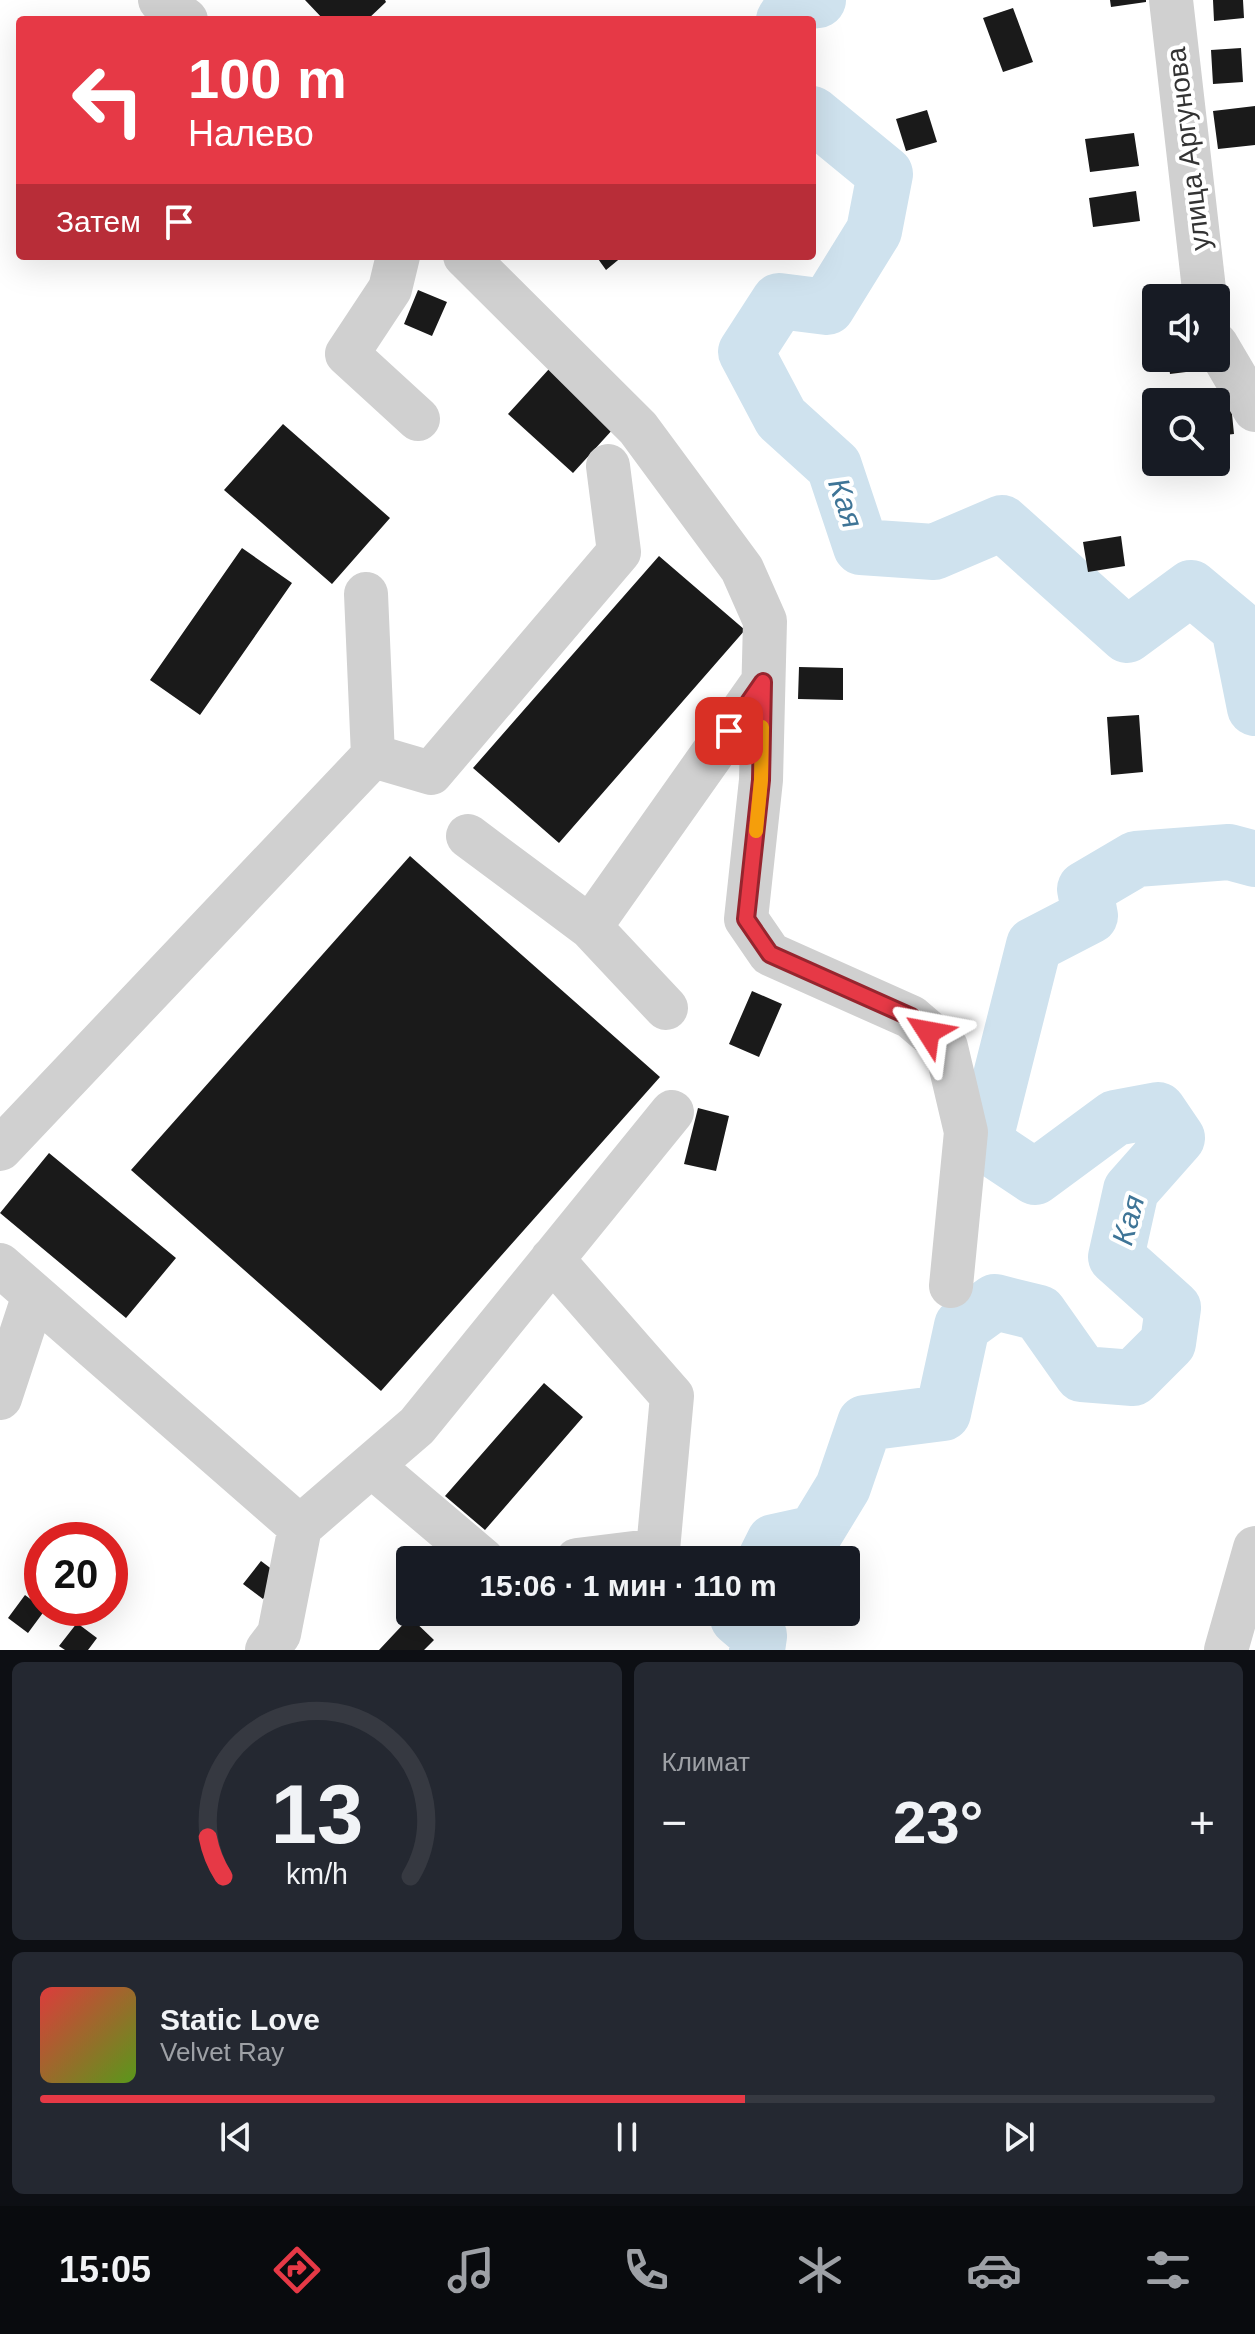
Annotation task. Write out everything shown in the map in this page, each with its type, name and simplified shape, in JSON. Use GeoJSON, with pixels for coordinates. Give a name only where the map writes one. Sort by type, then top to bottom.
{"type":"FeatureCollection","features":[{"type":"Feature","properties":{"kind":"street"},"geometry":{"type":"LineString","coordinates":[[160,0],[181,16]]}},
{"type":"Feature","properties":{"kind":"street","name":"улица Аргунова"},"geometry":{"type":"LineString","coordinates":[[1171,0],[1203,284]]}},
{"type":"Feature","properties":{"kind":"street"},"geometry":{"type":"LineString","coordinates":[[397,260],[390,289],[347,354],[418,419]]}},
{"type":"Feature","properties":{"kind":"street"},"geometry":{"type":"LineString","coordinates":[[469,260],[638,428],[742,569],[765,621],[761,780],[746,919],[770,954],[911,1017],[946,1047],[966,1132],[951,1286]]}},
{"type":"Feature","properties":{"kind":"street"},"geometry":{"type":"LineString","coordinates":[[1230,368],[1255,410]]}},
{"type":"Feature","properties":{"kind":"street"},"geometry":{"type":"LineString","coordinates":[[373,756],[431,773],[619,552],[608,466]]}},
{"type":"Feature","properties":{"kind":"street"},"geometry":{"type":"LineString","coordinates":[[0,1149],[373,756],[366,594]]}},
{"type":"Feature","properties":{"kind":"street"},"geometry":{"type":"LineString","coordinates":[[590,927],[763,682]]}},
{"type":"Feature","properties":{"kind":"street"},"geometry":{"type":"LineString","coordinates":[[468,836],[590,927],[666,1008]]}},
{"type":"Feature","properties":{"kind":"street"},"geometry":{"type":"LineString","coordinates":[[267,1650],[279,1634],[300,1527],[417,1426],[672,1112]]}},
{"type":"Feature","properties":{"kind":"street"},"geometry":{"type":"LineString","coordinates":[[552,1259],[672,1396],[658,1546]]}},
{"type":"Feature","properties":{"kind":"street"},"geometry":{"type":"LineString","coordinates":[[0,1265],[300,1527]]}},
{"type":"Feature","properties":{"kind":"street"},"geometry":{"type":"LineString","coordinates":[[0,1398],[34,1295]]}},
{"type":"Feature","properties":{"kind":"street"},"geometry":{"type":"LineString","coordinates":[[372,1466],[466,1546]]}},
{"type":"Feature","properties":{"kind":"street"},"geometry":{"type":"LineString","coordinates":[[1226,1650],[1255,1548]]}},
{"type":"Feature","properties":{"kind":"building"},"geometry":{"type":"Polygon","coordinates":[[[305,0],[386,2],[371,16],[320,16],[305,0]]]}},
{"type":"Feature","properties":{"kind":"building"},"geometry":{"type":"Polygon","coordinates":[[[1110,0],[1146,0],[1146,2],[1111,7],[1110,0]]]}},
{"type":"Feature","properties":{"kind":"building"},"geometry":{"type":"Polygon","coordinates":[[[1213,0],[1243,0],[1244,18],[1214,21],[1213,0]]]}},
{"type":"Feature","properties":{"kind":"building"},"geometry":{"type":"Polygon","coordinates":[[[1013,8],[1033,62],[1003,72],[983,18],[1013,8]]]}},
{"type":"Feature","properties":{"kind":"building"},"geometry":{"type":"Polygon","coordinates":[[[1241,48],[1243,82],[1213,84],[1211,50],[1241,48]]]}},
{"type":"Feature","properties":{"kind":"building"},"geometry":{"type":"Polygon","coordinates":[[[1255,106],[1255,145],[1218,149],[1213,111],[1255,106]]]}},
{"type":"Feature","properties":{"kind":"building"},"geometry":{"type":"Polygon","coordinates":[[[927,110],[937,142],[906,151],[896,119],[927,110]]]}},
{"type":"Feature","properties":{"kind":"building"},"geometry":{"type":"Polygon","coordinates":[[[1134,133],[1139,166],[1090,172],[1085,139],[1134,133]]]}},
{"type":"Feature","properties":{"kind":"building"},"geometry":{"type":"Polygon","coordinates":[[[1136,191],[1140,221],[1093,227],[1089,198],[1136,191]]]}},
{"type":"Feature","properties":{"kind":"building"},"geometry":{"type":"Polygon","coordinates":[[[599,260],[618,260],[606,270],[599,260]]]}},
{"type":"Feature","properties":{"kind":"building"},"geometry":{"type":"Polygon","coordinates":[[[418,290],[447,302],[432,336],[404,324],[418,290]]]}},
{"type":"Feature","properties":{"kind":"building"},"geometry":{"type":"Polygon","coordinates":[[[549,369],[614,428],[573,473],[508,414],[549,369]]]}},
{"type":"Feature","properties":{"kind":"building"},"geometry":{"type":"Polygon","coordinates":[[[1230,404],[1234,434],[1230,434],[1230,404]]]}},
{"type":"Feature","properties":{"kind":"building"},"geometry":{"type":"Polygon","coordinates":[[[283,424],[390,518],[332,584],[224,490],[283,424]]]}},
{"type":"Feature","properties":{"kind":"building"},"geometry":{"type":"Polygon","coordinates":[[[1121,536],[1125,566],[1088,572],[1083,542],[1121,536]]]}},
{"type":"Feature","properties":{"kind":"building"},"geometry":{"type":"Polygon","coordinates":[[[242,548],[292,583],[200,715],[150,680],[242,548]]]}},
{"type":"Feature","properties":{"kind":"building"},"geometry":{"type":"Polygon","coordinates":[[[659,556],[745,630],[559,843],[473,768],[659,556]]]}},
{"type":"Feature","properties":{"kind":"building"},"geometry":{"type":"Polygon","coordinates":[[[799,667],[843,668],[843,700],[798,699],[799,667]]]}},
{"type":"Feature","properties":{"kind":"building"},"geometry":{"type":"Polygon","coordinates":[[[1139,715],[1143,772],[1111,775],[1107,717],[1139,715]]]}},
{"type":"Feature","properties":{"kind":"building"},"geometry":{"type":"Polygon","coordinates":[[[410,856],[660,1077],[381,1391],[131,1170],[410,856]]]}},
{"type":"Feature","properties":{"kind":"building"},"geometry":{"type":"Polygon","coordinates":[[[752,991],[782,1004],[759,1057],[729,1044],[752,991]]]}},
{"type":"Feature","properties":{"kind":"building"},"geometry":{"type":"Polygon","coordinates":[[[698,1108],[729,1116],[716,1171],[684,1164],[698,1108]]]}},
{"type":"Feature","properties":{"kind":"building"},"geometry":{"type":"Polygon","coordinates":[[[49,1153],[176,1258],[126,1318],[0,1213],[49,1153]]]}},
{"type":"Feature","properties":{"kind":"building"},"geometry":{"type":"Polygon","coordinates":[[[544,1383],[583,1417],[485,1530],[445,1496],[544,1383]]]}},
{"type":"Feature","properties":{"kind":"building"},"geometry":{"type":"Polygon","coordinates":[[[261,1561],[281,1576],[263,1599],[243,1584],[261,1561]]]}},
{"type":"Feature","properties":{"kind":"building"},"geometry":{"type":"Polygon","coordinates":[[[24,1596],[24,1626],[33,1626],[28,1633],[8,1618],[24,1596]]]}},
{"type":"Feature","properties":{"kind":"building"},"geometry":{"type":"Polygon","coordinates":[[[75,1626],[81,1626],[97,1638],[88,1650],[65,1650],[59,1646],[75,1626]]]}},
{"type":"Feature","properties":{"kind":"building"},"geometry":{"type":"Polygon","coordinates":[[[402,1626],[419,1626],[434,1640],[424,1650],[379,1650],[402,1626]]]}},
{"type":"Feature","properties":{"kind":"waterway","name":"Кая"},"geometry":{"type":"LineString","coordinates":[[787,16],[795,3],[818,0]]}},
{"type":"Feature","properties":{"kind":"waterway","name":"Кая"},"geometry":{"type":"LineString","coordinates":[[816,117],[885,174],[874,231],[827,307],[779,301],[746,352],[781,418],[834,466],[861,547],[934,552],[1002,523],[1127,635],[1191,588],[1239,628],[1255,708]]}},
{"type":"Feature","properties":{"kind":"waterway","name":"Кая"},"geometry":{"type":"LineString","coordinates":[[772,1546],[774,1542],[815,1533],[843,1487],[865,1423],[943,1413],[962,1326],[995,1302],[1039,1313],[1082,1374],[1133,1378],[1168,1343],[1173,1308],[1116,1257],[1131,1190],[1177,1138],[1158,1110],[1115,1118],[1035,1177],[984,1143],[1034,945],[1090,916],[1085,889],[1136,859],[1229,852],[1255,859]]}},
{"type":"Feature","properties":{"kind":"waterway","name":"Кая"},"geometry":{"type":"LineString","coordinates":[[747,1626],[759,1636],[757,1650]]}},
{"type":"Feature","properties":{"kind":"slow traffic"},"geometry":{"type":"LineString","coordinates":[[756,831],[762,727]]}},
{"type":"Feature","properties":{"kind":"route"},"geometry":{"type":"LineString","coordinates":[[729,731],[763,682],[761,780],[746,919],[770,954],[911,1017],[928,1032]]}}]}
